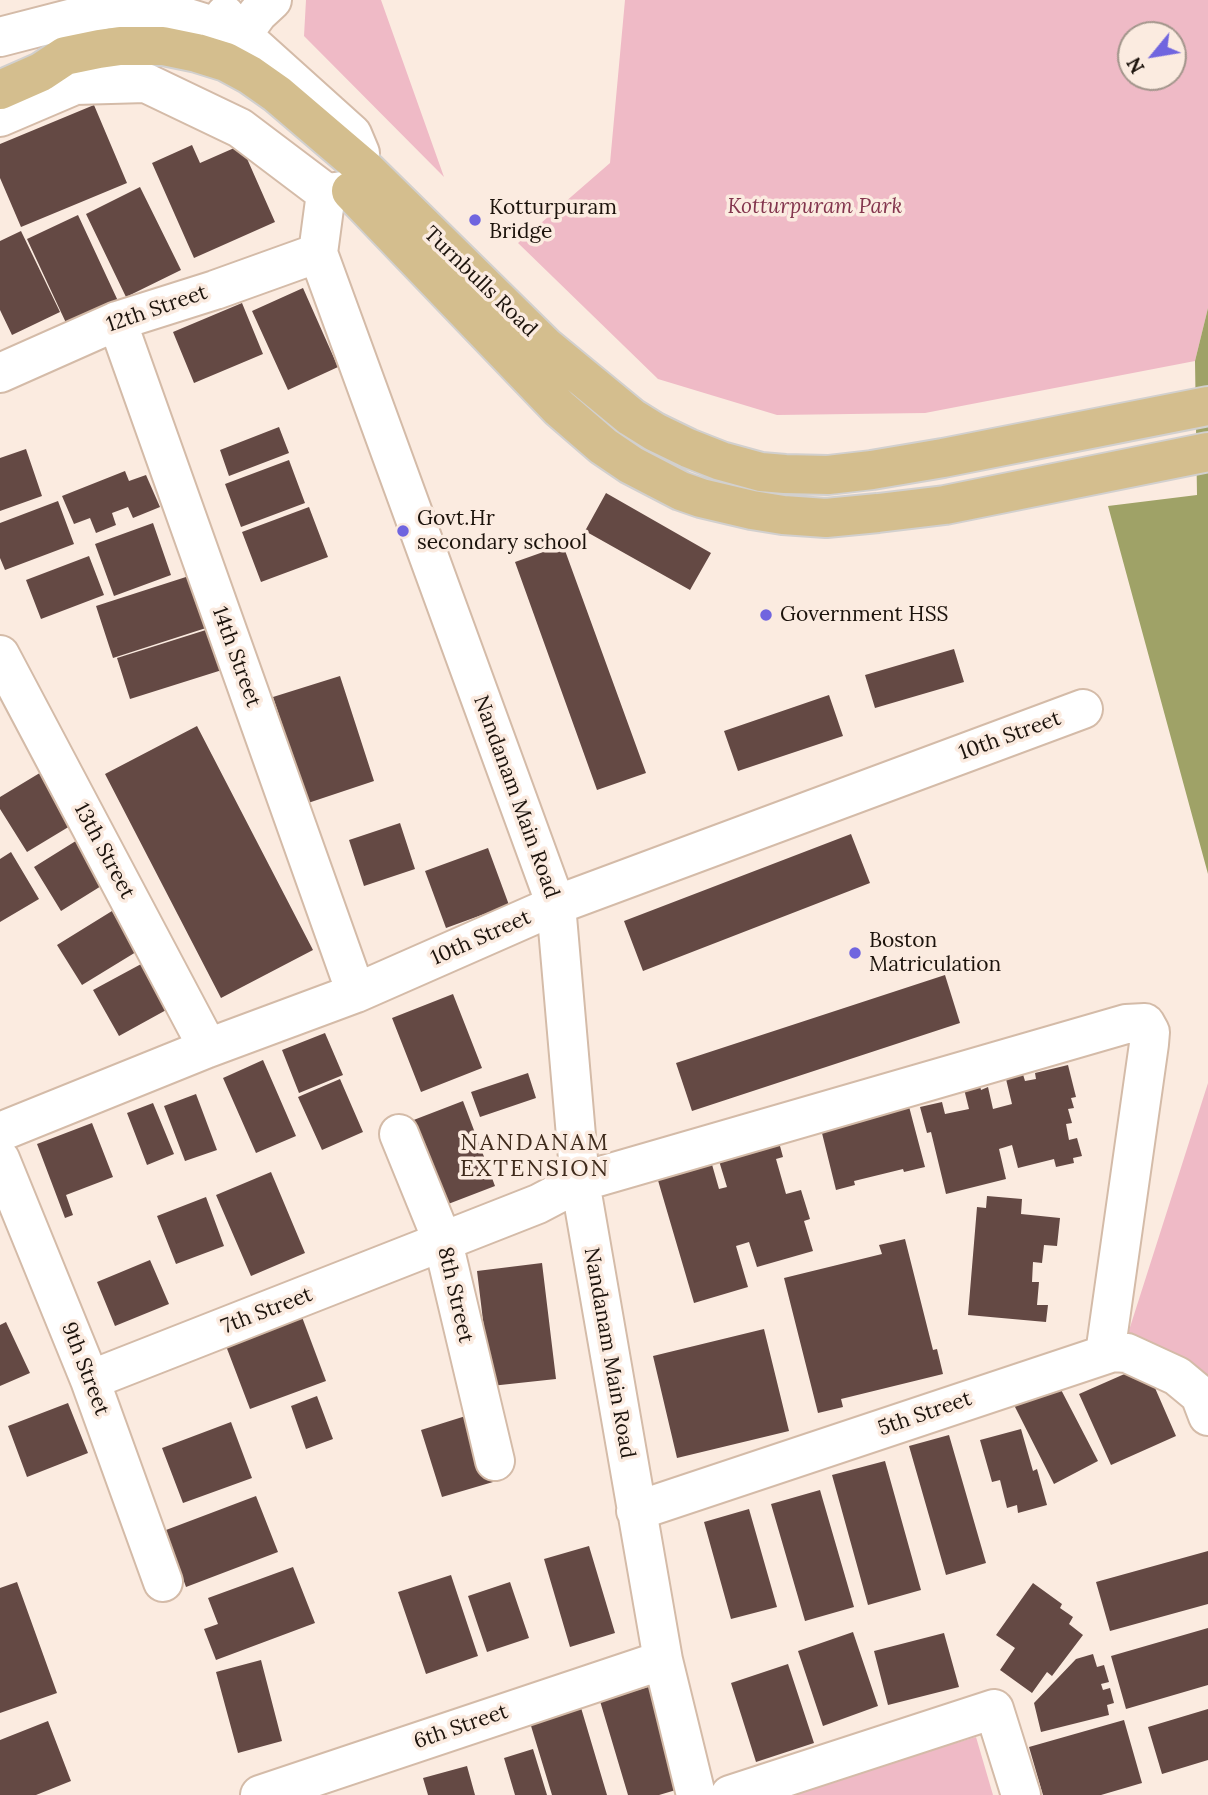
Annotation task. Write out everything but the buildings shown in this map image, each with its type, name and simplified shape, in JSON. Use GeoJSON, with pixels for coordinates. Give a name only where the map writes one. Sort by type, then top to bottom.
{"type":"FeatureCollection","features":[{"type":"Feature","properties":{"kind":"main road"},"geometry":{"type":"LineString","coordinates":[[0,90],[41,72],[66,75],[102,66],[137,63],[183,67],[223,82],[248,96],[271,102],[348,184]]}},
{"type":"Feature","properties":{"kind":"main road","name":"Turnbulls Road"},"geometry":{"type":"LineString","coordinates":[[348,184],[631,417],[688,448],[761,472],[828,475],[884,468],[1208,406]]}},
{"type":"Feature","properties":{"kind":"main road","name":"Turnbulls Road"},"geometry":{"type":"LineString","coordinates":[[348,184],[559,408],[603,446],[681,491],[701,498],[783,515],[826,518],[945,505],[1208,452]]}},
{"type":"Feature","properties":{"kind":"street"},"geometry":{"type":"LineString","coordinates":[[213,0],[242,35],[258,13],[272,0]]}},
{"type":"Feature","properties":{"kind":"street","name":"Turnbulls Road"},"geometry":{"type":"LineString","coordinates":[[0,37],[108,9],[178,15],[242,35],[352,134],[348,184],[146,83],[75,85],[0,117]]}},
{"type":"Feature","properties":{"kind":"street","name":"Nandanam Main Road"},"geometry":{"type":"LineString","coordinates":[[348,184],[318,253],[556,905],[580,1182],[663,1660],[696,1795]]}},
{"type":"Feature","properties":{"kind":"street","name":"12th Street"},"geometry":{"type":"LineString","coordinates":[[0,373],[117,321],[318,253]]}},
{"type":"Feature","properties":{"kind":"street","name":"14th Street"},"geometry":{"type":"LineString","coordinates":[[117,321],[356,993]]}},
{"type":"Feature","properties":{"kind":"street","name":"13th Street"},"geometry":{"type":"LineString","coordinates":[[0,654],[208,1048]]}},
{"type":"Feature","properties":{"kind":"street","name":"10th Street"},"geometry":{"type":"LineString","coordinates":[[0,1132],[208,1048],[356,993],[556,905],[1083,709]]}},
{"type":"Feature","properties":{"kind":"street","name":"7th Street"},"geometry":{"type":"LineString","coordinates":[[90,1380],[538,1204],[580,1182],[1126,1024],[1145,1023],[1150,1032],[1105,1353]]}},
{"type":"Feature","properties":{"kind":"street","name":"8th Street"},"geometry":{"type":"LineString","coordinates":[[399,1134],[443,1242],[495,1461]]}},
{"type":"Feature","properties":{"kind":"street","name":"9th Street"},"geometry":{"type":"LineString","coordinates":[[0,1159],[90,1380],[163,1582]]}},
{"type":"Feature","properties":{"kind":"street","name":"5th Street"},"geometry":{"type":"LineString","coordinates":[[636,1511],[1105,1353],[1127,1353],[1177,1376],[1192,1388],[1206,1409]]}},
{"type":"Feature","properties":{"kind":"street","name":"6th Street"},"geometry":{"type":"LineString","coordinates":[[260,1795],[663,1660]]}},
{"type":"Feature","properties":{"kind":"street"},"geometry":{"type":"LineString","coordinates":[[730,1795],[994,1709],[1021,1795]]}},
{"type":"Feature","properties":{"kind":"green space"},"geometry":{"type":"Polygon","coordinates":[[[306,0],[381,0],[444,177],[304,36],[306,0]]]}},
{"type":"Feature","properties":{"kind":"green space","name":"Kotturpuram Park"},"geometry":{"type":"Polygon","coordinates":[[[625,0],[1208,0],[1208,308],[1195,361],[925,413],[777,415],[658,379],[518,243],[610,163],[625,0]]]}},
{"type":"Feature","properties":{"kind":"green space"},"geometry":{"type":"Polygon","coordinates":[[[1208,1083],[1208,1388],[1124,1346],[1208,1083]]]}},
{"type":"Feature","properties":{"kind":"green space"},"geometry":{"type":"Polygon","coordinates":[[[976,1737],[993,1795],[781,1795],[976,1737]]]}},
{"type":"Feature","properties":{"kind":"shaded area"},"geometry":{"type":"Polygon","coordinates":[[[1208,308],[1208,874],[1108,506],[1197,495],[1195,361],[1208,308]]]}},
{"type":"Feature","properties":{"kind":"place","name":"Kotturpuram Bridge"},"geometry":{"type":"Point","coordinates":[475,220]}},
{"type":"Feature","properties":{"kind":"place","name":"Govt.Hr secondary school"},"geometry":{"type":"Point","coordinates":[403,531]}},
{"type":"Feature","properties":{"kind":"place","name":"Government HSS"},"geometry":{"type":"Point","coordinates":[766,615]}},
{"type":"Feature","properties":{"kind":"place","name":"Boston Matriculation"},"geometry":{"type":"Point","coordinates":[855,953]}},
{"type":"Feature","properties":{"kind":"district","name":"NANDANAM EXTENSION"},"geometry":{"type":"Point","coordinates":[535,1156]}}]}
